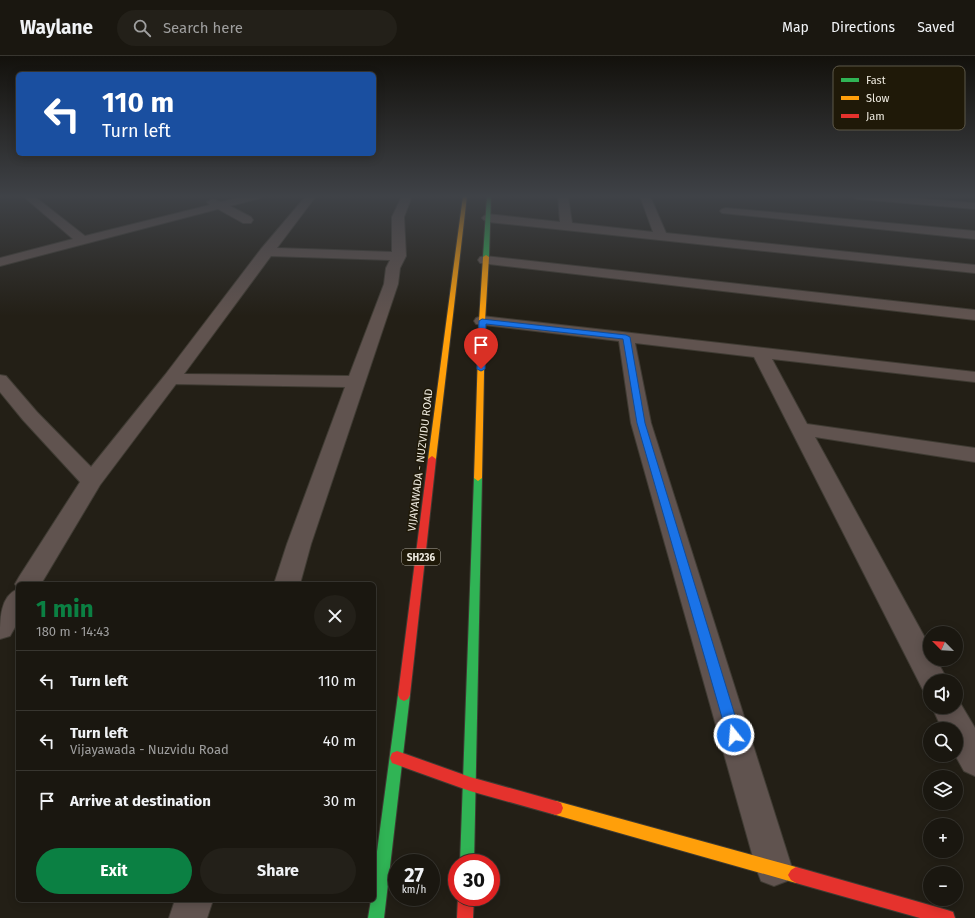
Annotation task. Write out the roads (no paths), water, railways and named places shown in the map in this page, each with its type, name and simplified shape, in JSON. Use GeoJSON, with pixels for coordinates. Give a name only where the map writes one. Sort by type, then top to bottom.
{"type":"FeatureCollection","features":[{"type":"Feature","properties":{"kind":"main road","name":"VIJAYAWADA - NUZVIDU ROAD"},"geometry":{"type":"LineString","coordinates":[[376,918],[397,758],[460,236]]}},
{"type":"Feature","properties":{"kind":"main road"},"geometry":{"type":"LineString","coordinates":[[467,854],[482,321],[487,236]]}},
{"type":"Feature","properties":{"kind":"main road"},"geometry":{"type":"LineString","coordinates":[[397,758],[470,784],[948,918]]}},
{"type":"Feature","properties":{"kind":"main road"},"geometry":{"type":"LineString","coordinates":[[465,918],[466,906]]}},
{"type":"Feature","properties":{"kind":"street"},"geometry":{"type":"LineString","coordinates":[[77,236],[82,240]]}},
{"type":"Feature","properties":{"kind":"street"},"geometry":{"type":"LineString","coordinates":[[0,262],[97,236]]}},
{"type":"Feature","properties":{"kind":"street"},"geometry":{"type":"LineString","coordinates":[[29,582],[92,481],[279,236]]}},
{"type":"Feature","properties":{"kind":"street"},"geometry":{"type":"LineString","coordinates":[[288,582],[298,544],[391,284],[393,268],[399,256],[398,236]]}},
{"type":"Feature","properties":{"kind":"street"},"geometry":{"type":"LineString","coordinates":[[663,236],[975,269]]}},
{"type":"Feature","properties":{"kind":"street"},"geometry":{"type":"LineString","coordinates":[[735,236],[738,244]]}},
{"type":"Feature","properties":{"kind":"street"},"geometry":{"type":"LineString","coordinates":[[266,252],[399,256]]}},
{"type":"Feature","properties":{"kind":"street"},"geometry":{"type":"LineString","coordinates":[[485,260],[975,314]]}},
{"type":"Feature","properties":{"kind":"street"},"geometry":{"type":"LineString","coordinates":[[482,321],[975,377]]}},
{"type":"Feature","properties":{"kind":"street"},"geometry":{"type":"LineString","coordinates":[[626,337],[641,423],[774,868]]}},
{"type":"Feature","properties":{"kind":"street"},"geometry":{"type":"LineString","coordinates":[[760,352],[929,674]]}},
{"type":"Feature","properties":{"kind":"street"},"geometry":{"type":"LineString","coordinates":[[171,379],[357,382]]}},
{"type":"Feature","properties":{"kind":"street"},"geometry":{"type":"LineString","coordinates":[[0,380],[30,416],[92,481]]}},
{"type":"Feature","properties":{"kind":"street"},"geometry":{"type":"LineString","coordinates":[[800,429],[975,455]]}},
{"type":"Feature","properties":{"kind":"street"},"geometry":{"type":"LineString","coordinates":[[0,628],[16,602]]}},
{"type":"Feature","properties":{"kind":"street"},"geometry":{"type":"LineString","coordinates":[[951,714],[975,760]]}},
{"type":"Feature","properties":{"kind":"street"},"geometry":{"type":"LineString","coordinates":[[188,918],[193,902]]}}]}
